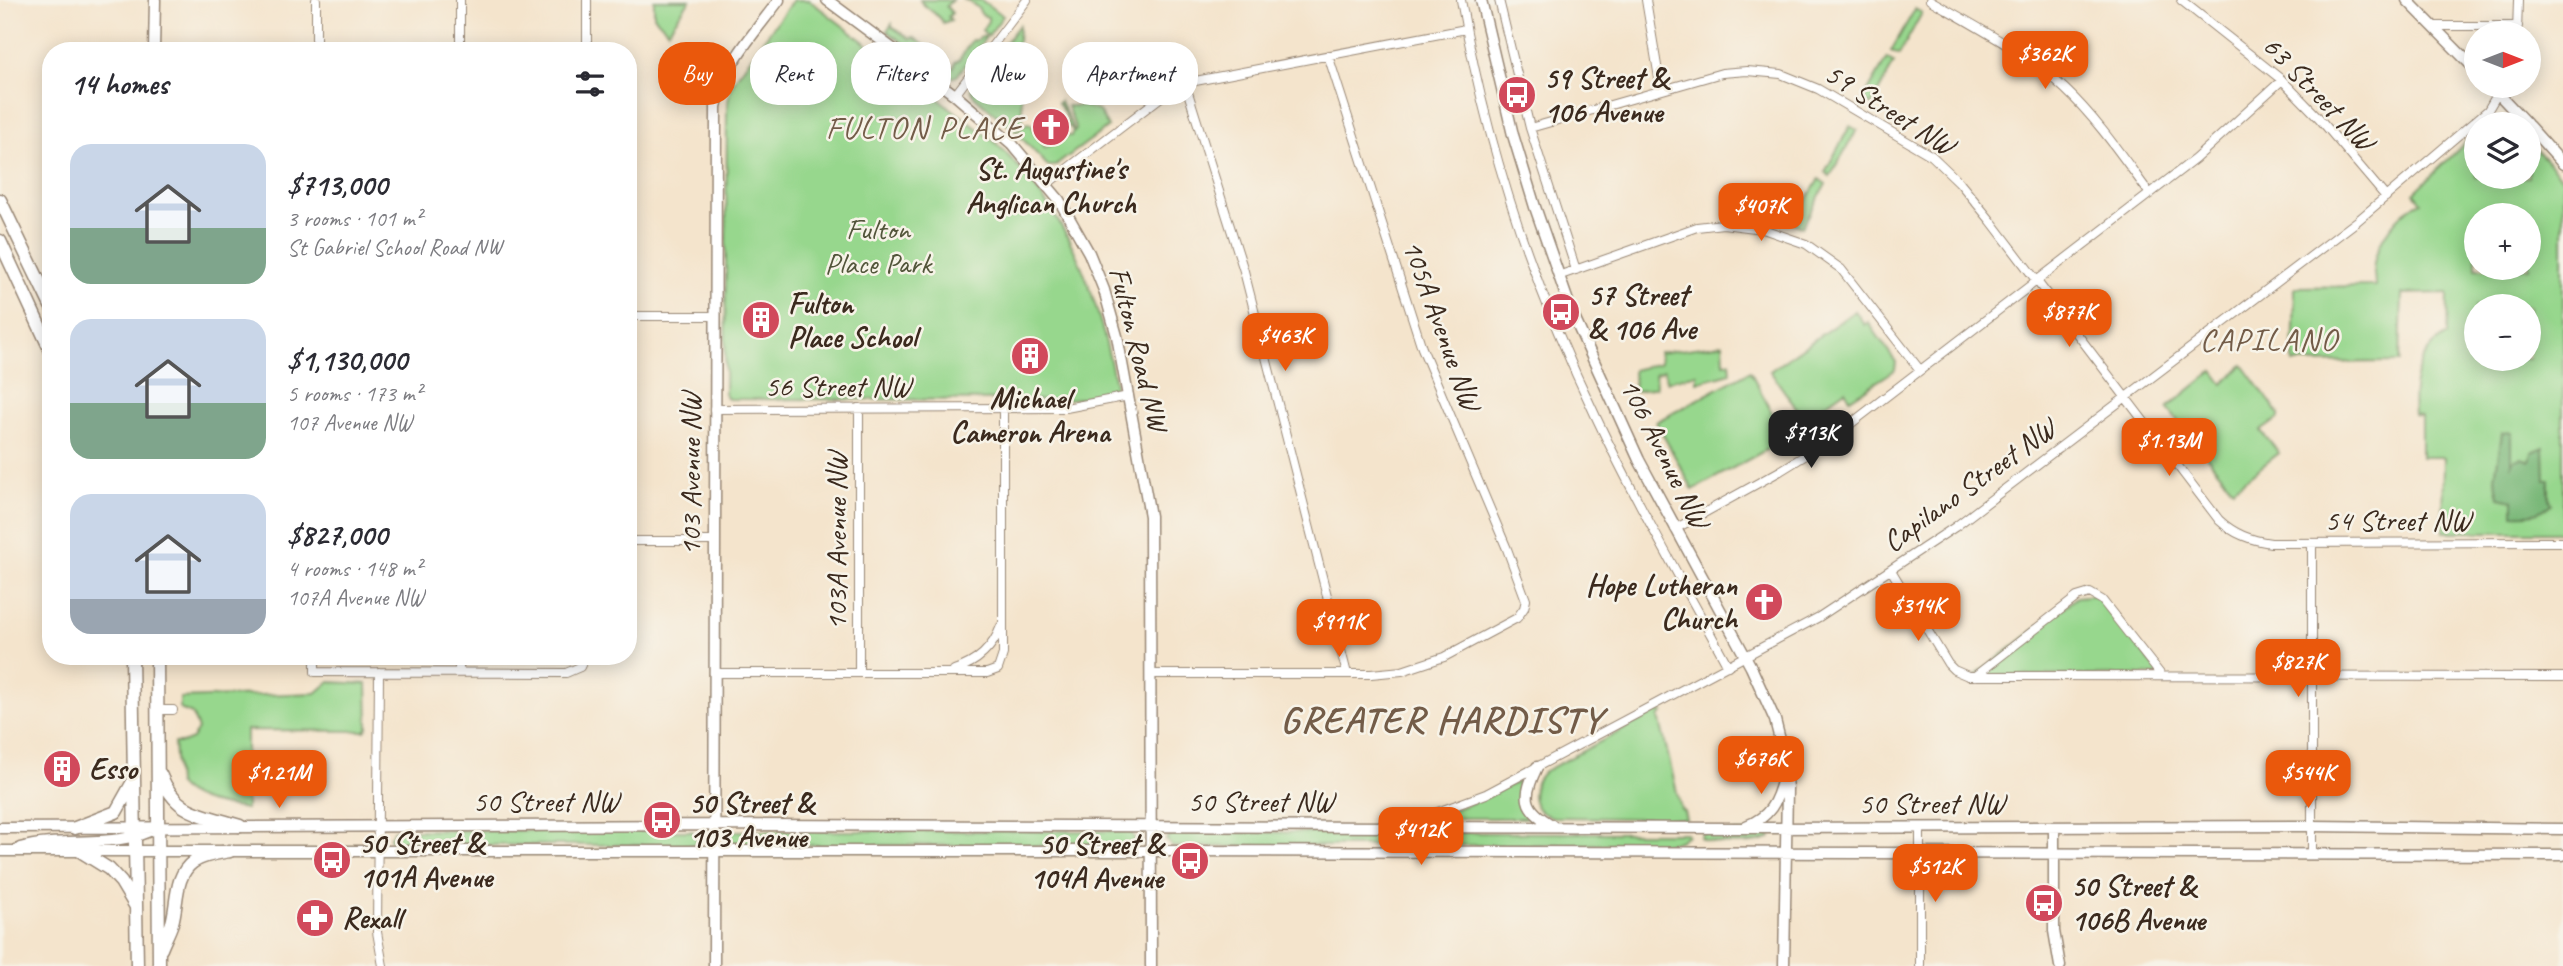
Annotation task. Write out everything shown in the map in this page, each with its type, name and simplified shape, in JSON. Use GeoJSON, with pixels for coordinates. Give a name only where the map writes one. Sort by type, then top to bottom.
{"type":"FeatureCollection","features":[{"type":"Feature","properties":{"kind":"main road"},"geometry":{"type":"LineString","coordinates":[[154,42],[155,0]]}},
{"type":"Feature","properties":{"kind":"main road","name":"103 Avenue NW"},"geometry":{"type":"LineString","coordinates":[[714,966],[716,117],[718,98],[732,63],[779,0]]}},
{"type":"Feature","properties":{"kind":"main road","name":"Fulton Road NW"},"geometry":{"type":"LineString","coordinates":[[827,0],[955,95],[1012,144],[1046,184],[1079,233],[1098,273],[1114,324],[1150,516],[1151,966]]}},
{"type":"Feature","properties":{"kind":"main road","name":"106 Avenue NW"},"geometry":{"type":"LineString","coordinates":[[1481,0],[1513,135],[1558,276],[1606,391],[1675,529],[1746,656],[1770,706],[1785,768],[1784,966]]}},
{"type":"Feature","properties":{"kind":"main road"},"geometry":{"type":"LineString","coordinates":[[2407,0],[2464,58]]}},
{"type":"Feature","properties":{"kind":"main road"},"geometry":{"type":"LineString","coordinates":[[2505,98],[2517,112]]}},
{"type":"Feature","properties":{"kind":"main road"},"geometry":{"type":"LineString","coordinates":[[2541,139],[2563,164]]}},
{"type":"Feature","properties":{"kind":"main road"},"geometry":{"type":"LineString","coordinates":[[0,200],[42,287]]}},
{"type":"Feature","properties":{"kind":"main road"},"geometry":{"type":"LineString","coordinates":[[0,241],[42,332]]}},
{"type":"Feature","properties":{"kind":"main road"},"geometry":{"type":"LineString","coordinates":[[132,665],[136,966]]}},
{"type":"Feature","properties":{"kind":"main road"},"geometry":{"type":"LineString","coordinates":[[157,665],[159,966]]}},
{"type":"Feature","properties":{"kind":"main road"},"geometry":{"type":"LineString","coordinates":[[157,765],[167,792],[176,803],[240,826]]}},
{"type":"Feature","properties":{"kind":"main road"},"geometry":{"type":"LineString","coordinates":[[1537,767],[1527,788],[1528,801],[1531,809],[1540,818],[1555,826]]}},
{"type":"Feature","properties":{"kind":"main road"},"geometry":{"type":"LineString","coordinates":[[1740,828],[1759,820],[1771,810],[1779,794],[1785,768]]}},
{"type":"Feature","properties":{"kind":"main road"},"geometry":{"type":"LineString","coordinates":[[75,828],[117,812],[135,779]]}},
{"type":"Feature","properties":{"kind":"main road","name":"50 Street NW"},"geometry":{"type":"LineString","coordinates":[[0,828],[75,828],[136,832],[158,827],[240,826],[714,825],[1740,828],[2312,826],[2563,829]]}},
{"type":"Feature","properties":{"kind":"main road"},"geometry":{"type":"LineString","coordinates":[[2054,828],[2054,942],[2060,966]]}},
{"type":"Feature","properties":{"kind":"main road"},"geometry":{"type":"LineString","coordinates":[[4,851],[36,843],[136,832]]}},
{"type":"Feature","properties":{"kind":"main road","name":"50 Street NW"},"geometry":{"type":"LineString","coordinates":[[4,851],[2563,855]]}},
{"type":"Feature","properties":{"kind":"main road"},"geometry":{"type":"LineString","coordinates":[[80,851],[109,869],[121,882],[136,908]]}},
{"type":"Feature","properties":{"kind":"main road"},"geometry":{"type":"LineString","coordinates":[[159,952],[172,923],[178,889],[186,870],[192,862],[202,857],[230,851]]}},
{"type":"Feature","properties":{"kind":"street"},"geometry":{"type":"LineString","coordinates":[[316,0],[316,42]]}},
{"type":"Feature","properties":{"kind":"street"},"geometry":{"type":"LineString","coordinates":[[460,0],[460,42]]}},
{"type":"Feature","properties":{"kind":"street"},"geometry":{"type":"LineString","coordinates":[[587,0],[587,42]]}},
{"type":"Feature","properties":{"kind":"street"},"geometry":{"type":"LineString","coordinates":[[955,95],[1027,0]]}},
{"type":"Feature","properties":{"kind":"street","name":"106 Avenue NW"},"geometry":{"type":"LineString","coordinates":[[1461,0],[1505,183],[1559,333],[1619,465],[1728,666]]}},
{"type":"Feature","properties":{"kind":"street"},"geometry":{"type":"LineString","coordinates":[[1499,0],[1530,128],[1576,270]]}},
{"type":"Feature","properties":{"kind":"street"},"geometry":{"type":"LineString","coordinates":[[1646,0],[1661,90]]}},
{"type":"Feature","properties":{"kind":"street"},"geometry":{"type":"LineString","coordinates":[[1930,0],[2004,43],[2050,76],[2083,109],[2150,194]]}},
{"type":"Feature","properties":{"kind":"street","name":"63 Street NW"},"geometry":{"type":"LineString","coordinates":[[2181,0],[2281,80],[2319,118],[2386,197]]}},
{"type":"Feature","properties":{"kind":"street"},"geometry":{"type":"LineString","coordinates":[[2518,0],[2518,21]]}},
{"type":"Feature","properties":{"kind":"street"},"geometry":{"type":"LineString","coordinates":[[2433,26],[2464,27]]}},
{"type":"Feature","properties":{"kind":"street"},"geometry":{"type":"LineString","coordinates":[[1198,80],[1466,29]]}},
{"type":"Feature","properties":{"kind":"street","name":"105A Avenue NW"},"geometry":{"type":"LineString","coordinates":[[1328,55],[1418,339],[1525,592],[1526,605],[1517,618],[1434,662],[1392,672],[1347,674]]}},
{"type":"Feature","properties":{"kind":"street","name":"59 Street NW"},"geometry":{"type":"LineString","coordinates":[[1530,128],[1722,74],[1747,71],[1781,74],[1818,89],[1932,156],[1967,191],[2219,520],[2235,533]]}},
{"type":"Feature","properties":{"kind":"street"},"geometry":{"type":"LineString","coordinates":[[1675,529],[1808,455],[2150,194],[2227,132],[2281,80]]}},
{"type":"Feature","properties":{"kind":"street","name":"Capilano Street NW"},"geometry":{"type":"LineString","coordinates":[[1385,826],[1455,807],[1486,794],[1831,610],[1979,510],[2386,197],[2488,110],[2493,98]]}},
{"type":"Feature","properties":{"kind":"street"},"geometry":{"type":"LineString","coordinates":[[1046,184],[1150,105]]}},
{"type":"Feature","properties":{"kind":"street"},"geometry":{"type":"LineString","coordinates":[[1151,674],[1347,674],[1244,271],[1192,105]]}},
{"type":"Feature","properties":{"kind":"street"},"geometry":{"type":"LineString","coordinates":[[1558,276],[1697,227],[1737,225],[1770,230],[1806,244],[1842,269],[1920,370]]}},
{"type":"Feature","properties":{"kind":"street"},"geometry":{"type":"LineString","coordinates":[[637,316],[715,316]]}},
{"type":"Feature","properties":{"kind":"street","name":"56 Street NW"},"geometry":{"type":"LineString","coordinates":[[714,409],[1066,408],[1129,396]]}},
{"type":"Feature","properties":{"kind":"street","name":"103A Avenue NW"},"geometry":{"type":"LineString","coordinates":[[859,408],[859,673]]}},
{"type":"Feature","properties":{"kind":"street"},"geometry":{"type":"LineString","coordinates":[[714,673],[987,673],[998,669],[1003,654],[1003,409]]}},
{"type":"Feature","properties":{"kind":"street","name":"54 Street NW"},"geometry":{"type":"LineString","coordinates":[[2235,533],[2271,543],[2563,542]]}},
{"type":"Feature","properties":{"kind":"street"},"geometry":{"type":"LineString","coordinates":[[637,541],[714,541]]}},
{"type":"Feature","properties":{"kind":"street"},"geometry":{"type":"LineString","coordinates":[[2312,543],[2312,855]]}},
{"type":"Feature","properties":{"kind":"street"},"geometry":{"type":"LineString","coordinates":[[1891,570],[1948,664],[1958,672],[1975,676],[2563,677]]}},
{"type":"Feature","properties":{"kind":"street"},"geometry":{"type":"LineString","coordinates":[[1975,676],[2077,597],[2090,593],[2102,600],[2161,675]]}},
{"type":"Feature","properties":{"kind":"street"},"geometry":{"type":"LineString","coordinates":[[943,673],[962,667],[983,654],[994,640],[1003,620]]}},
{"type":"Feature","properties":{"kind":"street"},"geometry":{"type":"LineString","coordinates":[[315,665],[315,672],[566,673],[581,665]]}},
{"type":"Feature","properties":{"kind":"street"},"geometry":{"type":"LineString","coordinates":[[459,665],[459,672]]}},
{"type":"Feature","properties":{"kind":"street"},"geometry":{"type":"LineString","coordinates":[[379,672],[377,932],[383,966]]}},
{"type":"Feature","properties":{"kind":"street"},"geometry":{"type":"LineString","coordinates":[[157,710],[173,710]]}},
{"type":"Feature","properties":{"kind":"street"},"geometry":{"type":"LineString","coordinates":[[1920,828],[1920,966]]}},
{"type":"Feature","properties":{"kind":"green space"},"geometry":{"type":"Polygon","coordinates":[[[654,0],[690,0],[668,31],[654,16],[654,0]]]}},
{"type":"Feature","properties":{"kind":"green space","name":"Fulton Place Park"},"geometry":{"type":"Polygon","coordinates":[[[793,0],[809,0],[864,42],[851,42],[851,105],[947,105],[995,142],[1042,197],[1075,252],[1098,313],[1114,388],[1081,398],[1060,400],[728,399],[725,395],[727,110],[728,105],[736,105],[736,78],[750,59],[750,105],[837,105],[837,42],[762,42],[793,0]]]}},
{"type":"Feature","properties":{"kind":"green space"},"geometry":{"type":"Polygon","coordinates":[[[920,0],[952,0],[946,6],[952,13],[948,17],[951,20],[943,23],[920,0]]]}},
{"type":"Feature","properties":{"kind":"green space"},"geometry":{"type":"Polygon","coordinates":[[[965,0],[981,0],[1003,16],[988,36],[982,30],[988,17],[965,0]]]}},
{"type":"Feature","properties":{"kind":"green space"},"geometry":{"type":"Polygon","coordinates":[[[1915,9],[1922,13],[1899,55],[1891,51],[1915,9]]]}},
{"type":"Feature","properties":{"kind":"green space"},"geometry":{"type":"Polygon","coordinates":[[[892,24],[892,27],[920,42],[902,42],[887,31],[892,24]]]}},
{"type":"Feature","properties":{"kind":"green space"},"geometry":{"type":"Polygon","coordinates":[[[1019,25],[1018,41],[1006,42],[1019,25]]]}},
{"type":"Feature","properties":{"kind":"green space"},"geometry":{"type":"Polygon","coordinates":[[[984,36],[986,37],[982,42],[971,42],[984,36]]]}},
{"type":"Feature","properties":{"kind":"green space"},"geometry":{"type":"Polygon","coordinates":[[[965,51],[965,65],[957,76],[951,78],[951,68],[965,51]]]}},
{"type":"Feature","properties":{"kind":"green space"},"geometry":{"type":"Polygon","coordinates":[[[1887,58],[1894,63],[1871,105],[1863,100],[1887,58]]]}},
{"type":"Feature","properties":{"kind":"green space"},"geometry":{"type":"Polygon","coordinates":[[[1060,101],[1074,131],[1076,129],[1067,106],[1082,106],[1099,111],[1108,127],[1055,166],[1048,166],[1017,133],[1027,123],[1031,124],[1045,148],[1065,136],[1071,136],[1073,130],[1066,124],[1068,120],[1058,103],[1060,101]]]}},
{"type":"Feature","properties":{"kind":"green space"},"geometry":{"type":"Polygon","coordinates":[[[985,105],[1022,105],[1023,122],[1015,131],[985,105]]]}},
{"type":"Feature","properties":{"kind":"green space"},"geometry":{"type":"Polygon","coordinates":[[[1850,126],[1857,130],[1830,176],[1825,172],[1850,126]]]}},
{"type":"Feature","properties":{"kind":"green space"},"geometry":{"type":"Polygon","coordinates":[[[2464,144],[2464,189],[2541,189],[2541,154],[2563,179],[2563,532],[2443,532],[2444,457],[2421,457],[2421,416],[2414,415],[2413,403],[2415,380],[2423,359],[2437,342],[2447,335],[2448,293],[2402,294],[2400,362],[2293,363],[2295,287],[2375,286],[2374,263],[2380,245],[2397,219],[2421,202],[2414,193],[2464,144]]]}},
{"type":"Feature","properties":{"kind":"green space"},"geometry":{"type":"Polygon","coordinates":[[[1819,179],[1826,184],[1802,227],[1793,223],[1819,179]]]}},
{"type":"Feature","properties":{"kind":"green space"},"geometry":{"type":"Polygon","coordinates":[[[1855,311],[1865,325],[1868,322],[1896,362],[1895,370],[1850,399],[1845,390],[1804,419],[1770,371],[1855,311]]]}},
{"type":"Feature","properties":{"kind":"green space"},"geometry":{"type":"Polygon","coordinates":[[[1723,344],[1724,363],[1730,362],[1731,373],[1697,382],[1697,374],[1667,381],[1664,370],[1655,374],[1656,387],[1634,392],[1633,370],[1660,363],[1659,353],[1723,344]]]}},
{"type":"Feature","properties":{"kind":"green space"},"geometry":{"type":"Polygon","coordinates":[[[2243,365],[2279,414],[2279,418],[2261,431],[2279,453],[2233,489],[2167,408],[2213,371],[2223,384],[2243,365]]]}},
{"type":"Feature","properties":{"kind":"green space"},"geometry":{"type":"Polygon","coordinates":[[[1750,371],[1786,439],[1693,490],[1656,422],[1750,371]]]}},
{"type":"Feature","properties":{"kind":"green space"},"geometry":{"type":"Polygon","coordinates":[[[2512,432],[2512,465],[2515,460],[2522,458],[2530,461],[2532,452],[2544,447],[2545,480],[2549,480],[2551,504],[2538,512],[2513,514],[2513,500],[2499,497],[2495,478],[2502,433],[2512,432]]]}},
{"type":"Feature","properties":{"kind":"green space"},"geometry":{"type":"Polygon","coordinates":[[[2095,595],[2161,675],[1975,676],[2077,597],[2095,595]]]}},
{"type":"Feature","properties":{"kind":"green space"},"geometry":{"type":"Polygon","coordinates":[[[329,682],[367,684],[368,727],[365,731],[246,730],[246,809],[200,799],[177,784],[174,743],[192,739],[198,729],[192,714],[180,709],[180,698],[316,693],[329,682]]]}},
{"type":"Feature","properties":{"kind":"green space"},"geometry":{"type":"Polygon","coordinates":[[[1658,711],[1663,713],[1659,717],[1681,809],[1686,819],[1554,817],[1539,810],[1533,798],[1534,791],[1539,777],[1545,771],[1658,711]]]}},
{"type":"Feature","properties":{"kind":"green space"},"geometry":{"type":"Polygon","coordinates":[[[1519,781],[1526,818],[1432,818],[1471,803],[1519,781]]]}},
{"type":"Feature","properties":{"kind":"green space"},"geometry":{"type":"Polygon","coordinates":[[[395,830],[692,831],[698,837],[692,845],[397,845],[390,840],[395,830]]]}},
{"type":"Feature","properties":{"kind":"green space"},"geometry":{"type":"Polygon","coordinates":[[[734,831],[1128,831],[1135,840],[1129,846],[734,845],[730,843],[728,836],[734,831]]]}},
{"type":"Feature","properties":{"kind":"green space"},"geometry":{"type":"Polygon","coordinates":[[[1171,832],[1687,835],[1679,841],[1666,844],[1172,847],[1166,840],[1171,832]]]}},
{"type":"Feature","properties":{"kind":"green space"},"geometry":{"type":"Polygon","coordinates":[[[1703,832],[1769,833],[1771,837],[1758,842],[1724,843],[1705,840],[1700,837],[1703,832]]]}},
{"type":"Feature","properties":{"kind":"place","name":"59 Street & 106 Avenue"},"geometry":{"type":"Point","coordinates":[1517,95]}},
{"type":"Feature","properties":{"kind":"place","name":"St. Augustine's Anglican Church"},"geometry":{"type":"Point","coordinates":[1051,127]}},
{"type":"Feature","properties":{"kind":"place","name":"57 Street & 106 Ave"},"geometry":{"type":"Point","coordinates":[1561,312]}},
{"type":"Feature","properties":{"kind":"place","name":"Fulton Place School"},"geometry":{"type":"Point","coordinates":[761,320]}},
{"type":"Feature","properties":{"kind":"place","name":"Michael Cameron Arena"},"geometry":{"type":"Point","coordinates":[1030,356]}},
{"type":"Feature","properties":{"kind":"place","name":"Hope Lutheran Church"},"geometry":{"type":"Point","coordinates":[1764,602]}},
{"type":"Feature","properties":{"kind":"place","name":"Esso"},"geometry":{"type":"Point","coordinates":[62,769]}},
{"type":"Feature","properties":{"kind":"place","name":"50 Street & 103 Avenue"},"geometry":{"type":"Point","coordinates":[662,820]}},
{"type":"Feature","properties":{"kind":"place","name":"50 Street & 101A Avenue"},"geometry":{"type":"Point","coordinates":[332,860]}},
{"type":"Feature","properties":{"kind":"place","name":"50 Street & 104A Avenue"},"geometry":{"type":"Point","coordinates":[1190,861]}},
{"type":"Feature","properties":{"kind":"place","name":"50 Street & 106B Avenue"},"geometry":{"type":"Point","coordinates":[2044,903]}},
{"type":"Feature","properties":{"kind":"place","name":"Rexall"},"geometry":{"type":"Point","coordinates":[315,918]}},
{"type":"Feature","properties":{"kind":"district","name":"FULTON PLACE"},"geometry":{"type":"Point","coordinates":[925,127]}},
{"type":"Feature","properties":{"kind":"district","name":"CAPILANO"},"geometry":{"type":"Point","coordinates":[2269,339]}},
{"type":"Feature","properties":{"kind":"district","name":"GREATER HARDISTY"},"geometry":{"type":"Point","coordinates":[1442,719]}}]}
